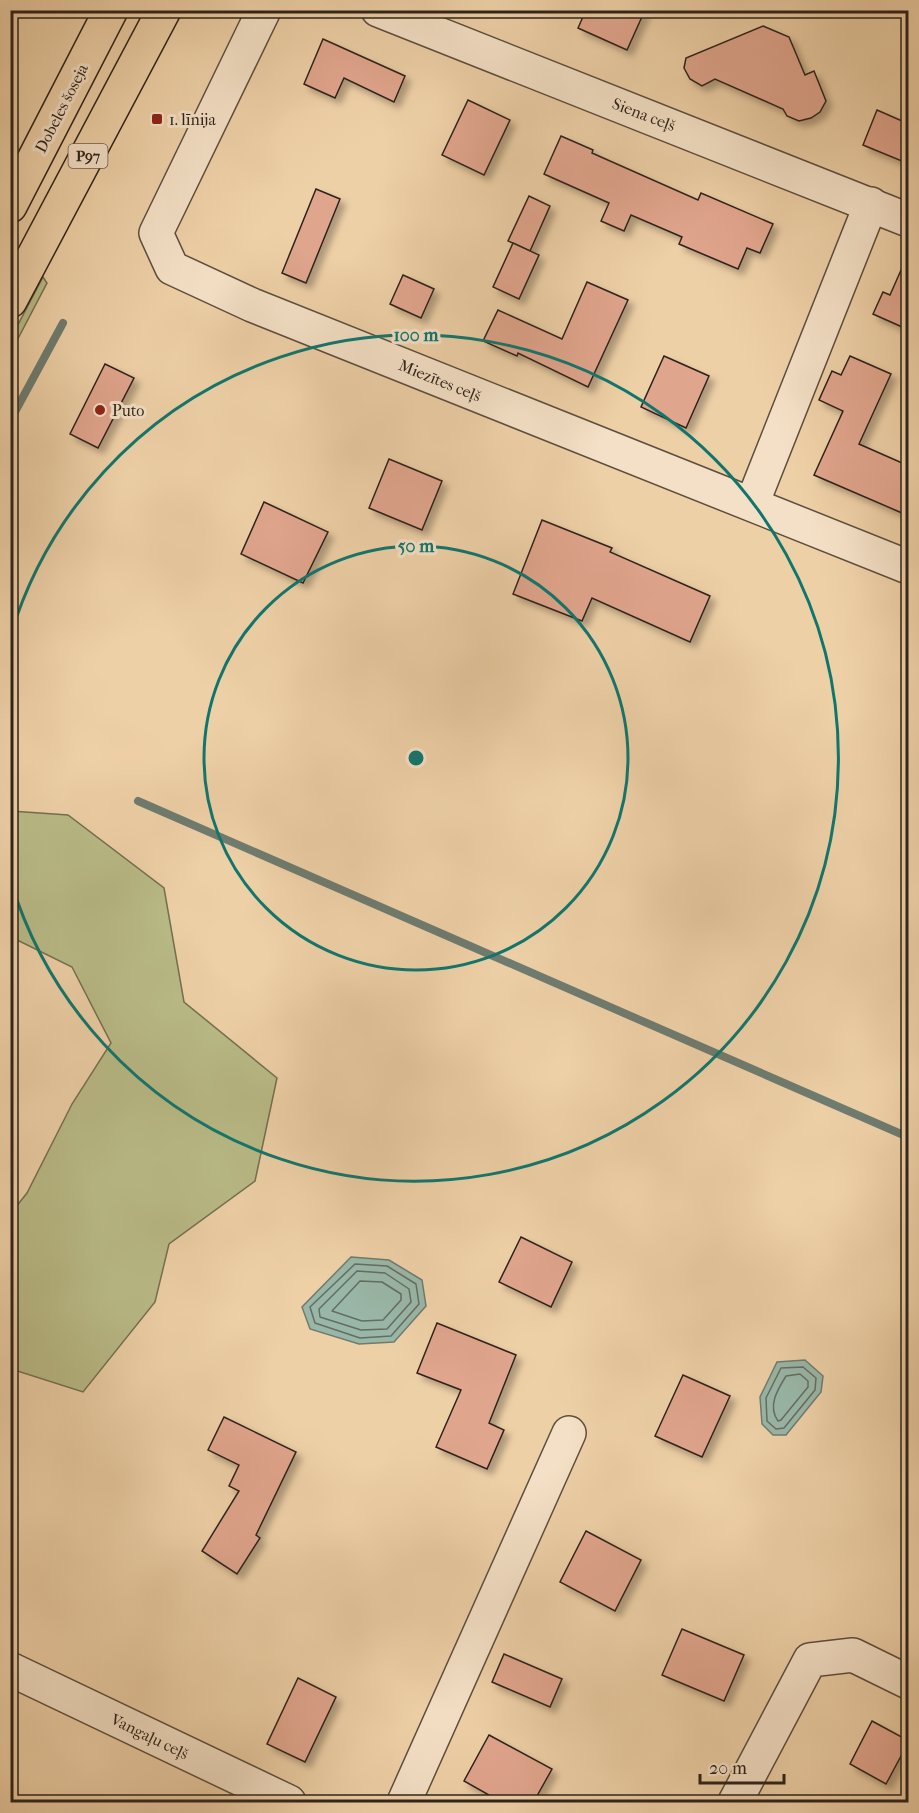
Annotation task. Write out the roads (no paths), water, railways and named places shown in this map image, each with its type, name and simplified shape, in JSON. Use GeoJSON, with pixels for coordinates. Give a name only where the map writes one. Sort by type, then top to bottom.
{"type":"FeatureCollection","features":[{"type":"Feature","properties":{"kind":"main road","name":"Dobeles šoseja"},"geometry":{"type":"LineString","coordinates":[[10,206],[111,10]]}},
{"type":"Feature","properties":{"kind":"main road","name":"P97"},"geometry":{"type":"LineString","coordinates":[[10,301],[164,10]]}},
{"type":"Feature","properties":{"kind":"street","name":"Miezītes ceļš"},"geometry":{"type":"LineString","coordinates":[[264,10],[156,233],[172,268],[252,305],[909,567]]}},
{"type":"Feature","properties":{"kind":"street","name":"Siena ceļš"},"geometry":{"type":"LineString","coordinates":[[378,10],[909,220]]}},
{"type":"Feature","properties":{"kind":"street"},"geometry":{"type":"LineString","coordinates":[[752,504],[871,204]]}},
{"type":"Feature","properties":{"kind":"street"},"geometry":{"type":"LineString","coordinates":[[405,1803],[569,1433]]}},
{"type":"Feature","properties":{"kind":"street"},"geometry":{"type":"LineString","coordinates":[[735,1803],[810,1660],[853,1655],[909,1683]]}},
{"type":"Feature","properties":{"kind":"street","name":"Vangaļu ceļš"},"geometry":{"type":"LineString","coordinates":[[10,1669],[289,1803]]}},
{"type":"Feature","properties":{"kind":"water"},"geometry":{"type":"Polygon","coordinates":[[[351,1257],[389,1260],[422,1280],[426,1306],[394,1342],[359,1344],[310,1329],[302,1307],[351,1257]]]}},
{"type":"Feature","properties":{"kind":"water"},"geometry":{"type":"Polygon","coordinates":[[[805,1360],[823,1376],[821,1392],[786,1435],[773,1435],[762,1424],[760,1397],[777,1362],[805,1360]]]}},
{"type":"Feature","properties":{"kind":"waterway"},"geometry":{"type":"LineString","coordinates":[[10,421],[63,323]]}},
{"type":"Feature","properties":{"kind":"waterway"},"geometry":{"type":"LineString","coordinates":[[138,801],[908,1137]]}},
{"type":"Feature","properties":{"kind":"place","name":"1. līnija"},"geometry":{"type":"Point","coordinates":[157,119]}},
{"type":"Feature","properties":{"kind":"place","name":"Puto"},"geometry":{"type":"Point","coordinates":[100,410]}}]}
